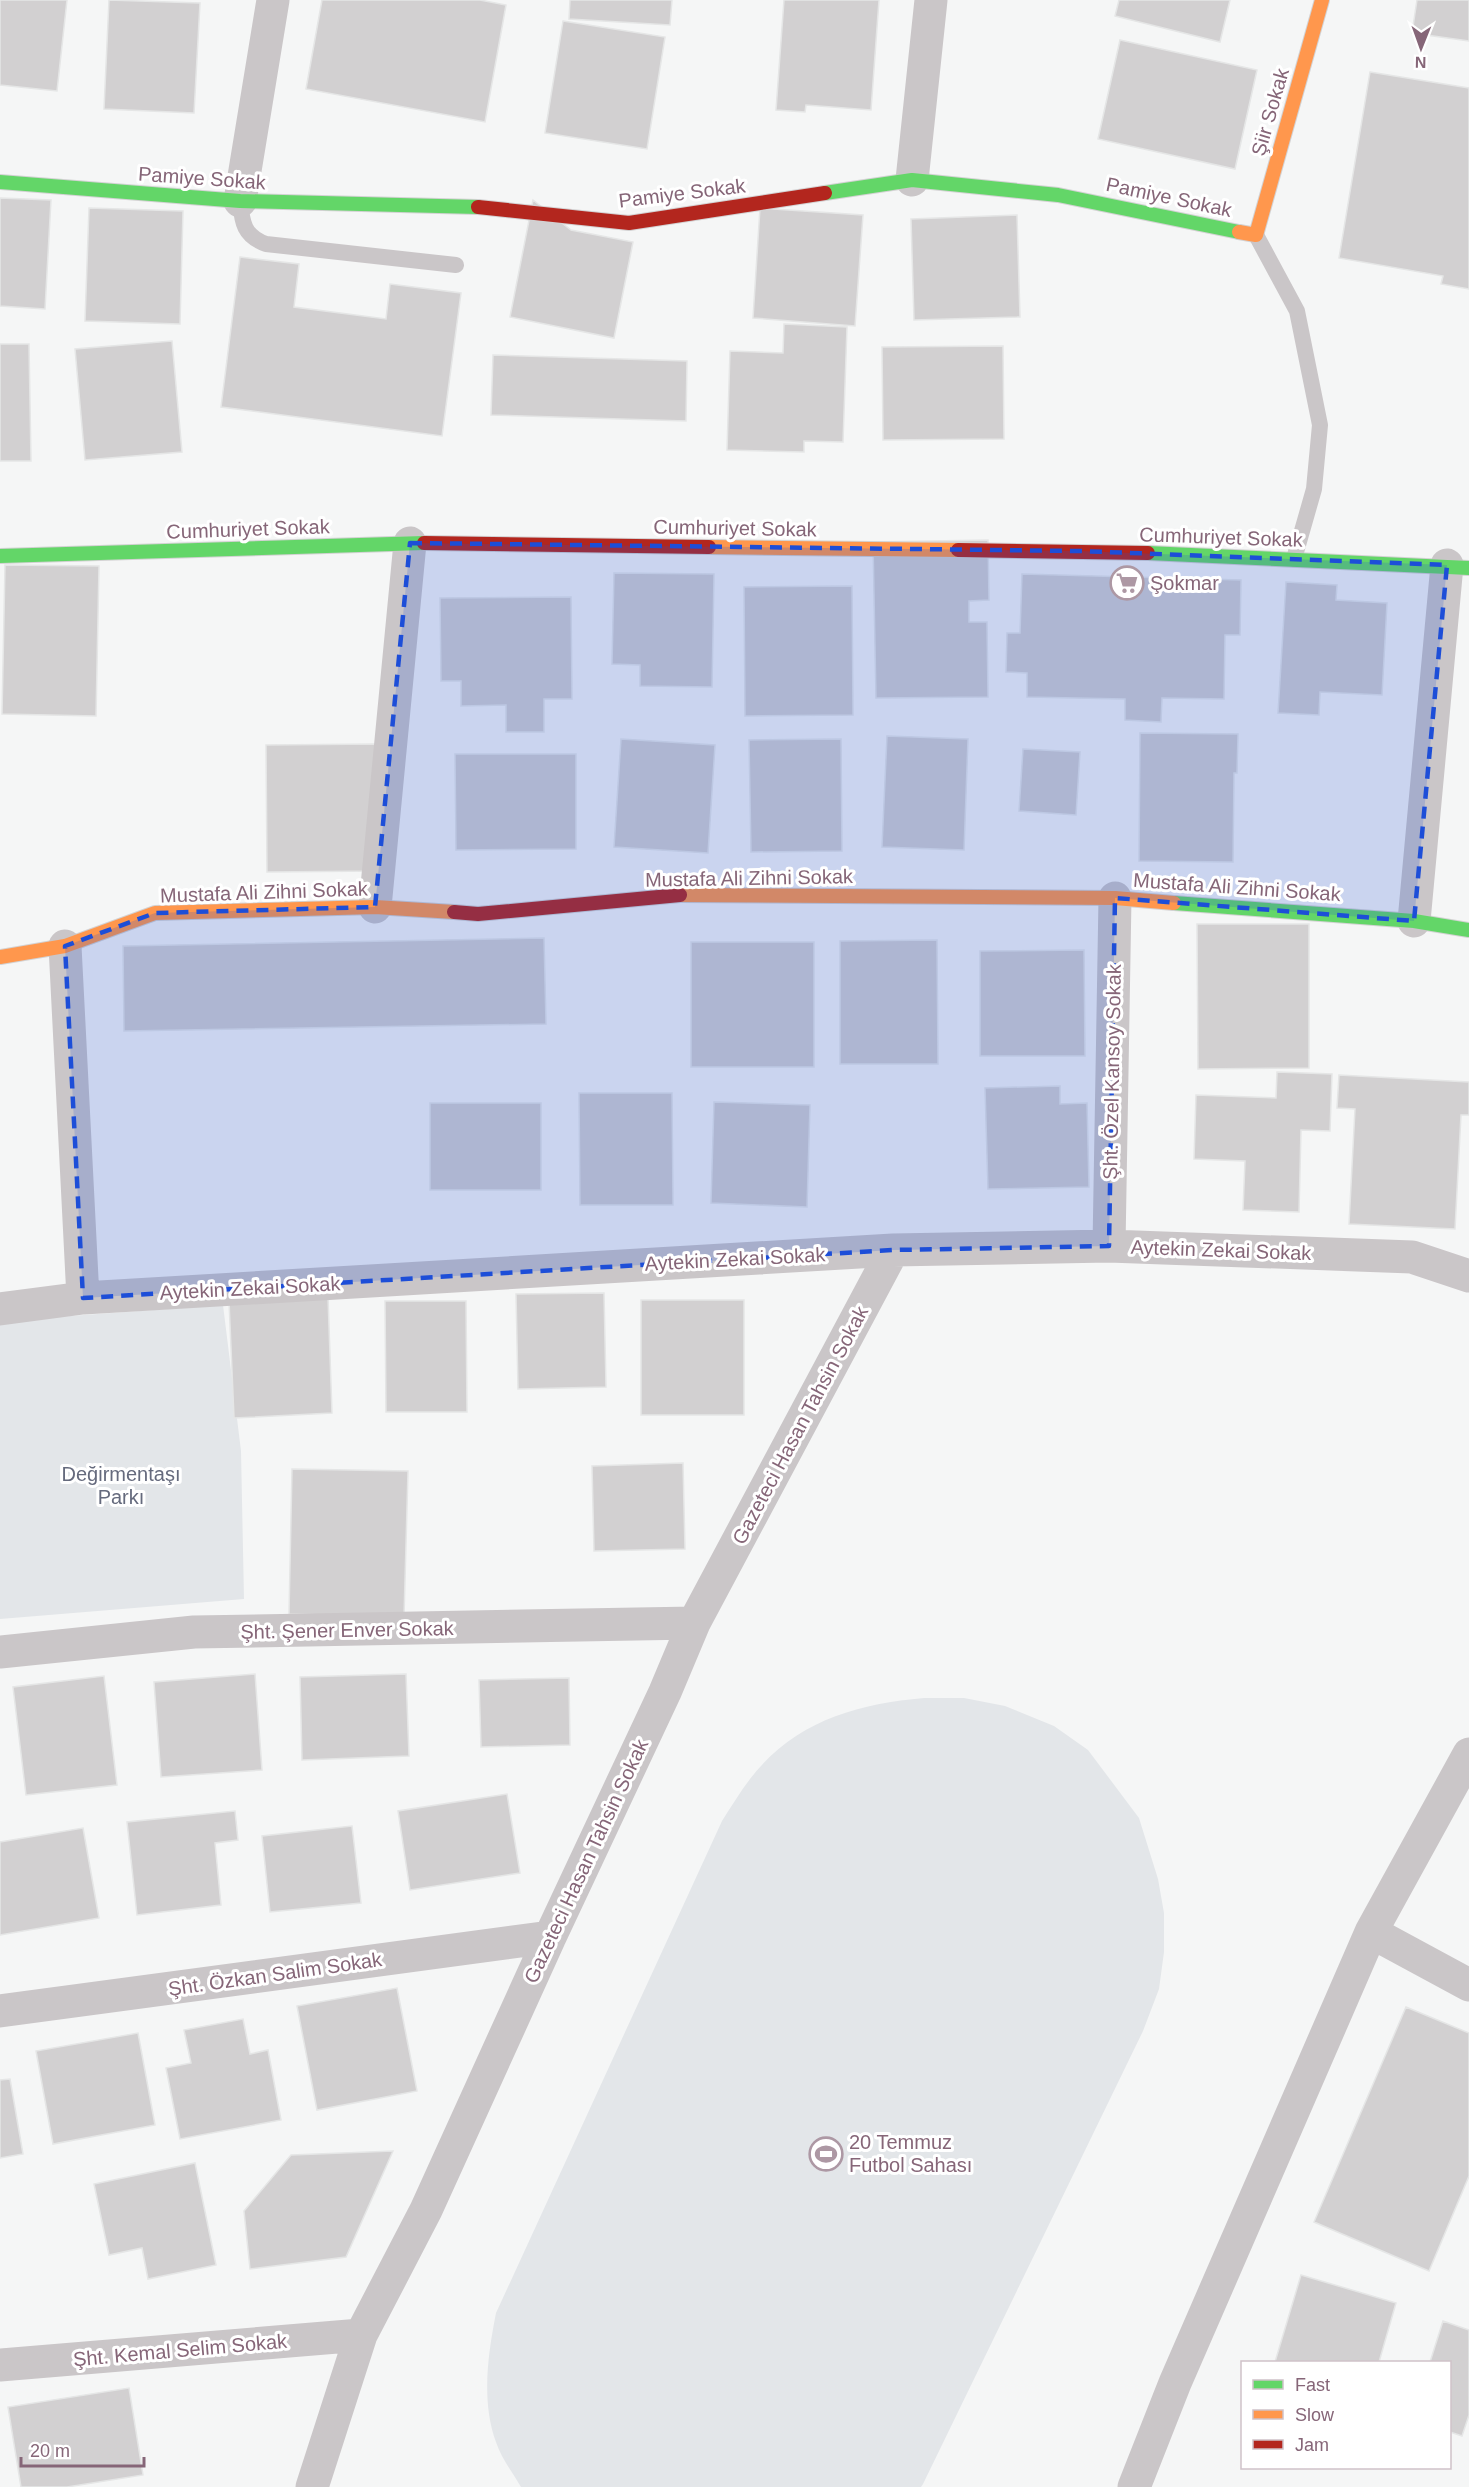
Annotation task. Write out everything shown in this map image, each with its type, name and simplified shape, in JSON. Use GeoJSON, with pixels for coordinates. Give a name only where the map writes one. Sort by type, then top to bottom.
{"type":"FeatureCollection","features":[{"type":"Feature","properties":{"kind":"street"},"geometry":{"type":"LineString","coordinates":[[240,201],[273,0]]}},
{"type":"Feature","properties":{"kind":"street"},"geometry":{"type":"LineString","coordinates":[[912,180],[931,0]]}},
{"type":"Feature","properties":{"kind":"street","name":"Şiir Sokak"},"geometry":{"type":"LineString","coordinates":[[1256,235],[1322,0]]}},
{"type":"Feature","properties":{"kind":"street","name":"Pamiye Sokak"},"geometry":{"type":"LineString","coordinates":[[0,182],[240,201],[467,206],[629,223],[912,180],[1058,195],[1256,235]]}},
{"type":"Feature","properties":{"kind":"street"},"geometry":{"type":"LineString","coordinates":[[375,907],[410,543]]}},
{"type":"Feature","properties":{"kind":"street","name":"Cumhuriyet Sokak"},"geometry":{"type":"LineString","coordinates":[[0,556],[410,543],[1080,551],[1458,567]]}},
{"type":"Feature","properties":{"kind":"street"},"geometry":{"type":"LineString","coordinates":[[1413,921],[1458,567]]}},
{"type":"Feature","properties":{"kind":"street","name":"Mustafa Ali Zihni Sokak"},"geometry":{"type":"LineString","coordinates":[[0,957],[65,946],[155,913],[375,907],[478,914],[696,894],[1115,898],[1413,921],[1469,930]]}},
{"type":"Feature","properties":{"kind":"street","name":"Şht. Özel Kansoy Sokak"},"geometry":{"type":"LineString","coordinates":[[1109,1246],[1115,898]]}},
{"type":"Feature","properties":{"kind":"street"},"geometry":{"type":"LineString","coordinates":[[65,946],[82,1298]]}},
{"type":"Feature","properties":{"kind":"street","name":"Aytekin Zekai Sokak"},"geometry":{"type":"LineString","coordinates":[[0,1309],[82,1298],[893,1250],[1109,1246],[1412,1257],[1469,1276]]}},
{"type":"Feature","properties":{"kind":"street","name":"Gazeteci Hasan Tahsin Sokak"},"geometry":{"type":"LineString","coordinates":[[312,2487],[361,2335],[426,2210],[660,1702],[694,1623],[893,1250]]}},
{"type":"Feature","properties":{"kind":"street","name":"Şht. Şener Enver Sokak"},"geometry":{"type":"LineString","coordinates":[[0,1652],[194,1632],[694,1623]]}},
{"type":"Feature","properties":{"kind":"street"},"geometry":{"type":"LineString","coordinates":[[1134,2487],[1175,2383],[1371,1932],[1469,1754]]}},
{"type":"Feature","properties":{"kind":"street"},"geometry":{"type":"LineString","coordinates":[[1371,1932],[1469,1985]]}},
{"type":"Feature","properties":{"kind":"street","name":"Şht. Özkan Salim Sokak"},"geometry":{"type":"LineString","coordinates":[[0,2011],[550,1937]]}},
{"type":"Feature","properties":{"kind":"street","name":"Şht. Kemal Selim Sokak"},"geometry":{"type":"LineString","coordinates":[[0,2364],[361,2335]]}},
{"type":"Feature","properties":{"kind":"lane"},"geometry":{"type":"LineString","coordinates":[[240,201],[242,225],[250,236],[266,244],[456,265]]}},
{"type":"Feature","properties":{"kind":"lane"},"geometry":{"type":"LineString","coordinates":[[1256,235],[1297,311],[1320,425],[1314,489],[1294,559]]}},
{"type":"Feature","properties":{"kind":"highlighted area"},"geometry":{"type":"Polygon","coordinates":[[[410,543],[1080,551],[1447,565],[1414,921],[1115,898],[1109,1246],[893,1250],[83,1298],[65,946],[155,913],[375,907],[410,543]]]}},
{"type":"Feature","properties":{"kind":"green space","name":"Değirmentaşı Parkı"},"geometry":{"type":"Polygon","coordinates":[[[223,1305],[241,1451],[244,1599],[0,1619],[0,1321],[223,1305]]]}},
{"type":"Feature","properties":{"kind":"green space","name":"20 Temmuz Futbol Sahası"},"geometry":{"type":"Polygon","coordinates":[[[924,1698],[964,1698],[1005,1706],[1054,1726],[1088,1750],[1139,1818],[1158,1879],[1164,1913],[1164,1952],[1159,1989],[1143,2031],[923,2484],[921,2487],[521,2487],[498,2448],[491,2426],[487,2378],[496,2313],[722,1821],[746,1784],[767,1759],[806,1730],[850,1711],[924,1698]]]}},
{"type":"Feature","properties":{"kind":"building"},"geometry":{"type":"Polygon","coordinates":[[[0,0],[67,0],[57,91],[0,85],[0,0]]]}},
{"type":"Feature","properties":{"kind":"building"},"geometry":{"type":"Polygon","coordinates":[[[109,0],[200,3],[194,113],[104,109],[109,0]]]}},
{"type":"Feature","properties":{"kind":"building"},"geometry":{"type":"Polygon","coordinates":[[[322,0],[480,0],[506,5],[485,122],[306,89],[322,0]]]}},
{"type":"Feature","properties":{"kind":"building"},"geometry":{"type":"Polygon","coordinates":[[[570,0],[672,0],[670,25],[569,19],[570,0]]]}},
{"type":"Feature","properties":{"kind":"building"},"geometry":{"type":"Polygon","coordinates":[[[784,0],[879,0],[871,110],[806,105],[805,112],[776,110],[784,0]]]}},
{"type":"Feature","properties":{"kind":"building"},"geometry":{"type":"Polygon","coordinates":[[[1119,0],[1230,0],[1220,42],[1115,16],[1119,0]]]}},
{"type":"Feature","properties":{"kind":"building"},"geometry":{"type":"Polygon","coordinates":[[[1417,0],[1469,0],[1469,41],[1412,33],[1417,0]]]}},
{"type":"Feature","properties":{"kind":"building"},"geometry":{"type":"Polygon","coordinates":[[[563,21],[665,37],[647,149],[545,133],[563,21]]]}},
{"type":"Feature","properties":{"kind":"building"},"geometry":{"type":"Polygon","coordinates":[[[1120,40],[1257,70],[1235,169],[1098,139],[1120,40]]]}},
{"type":"Feature","properties":{"kind":"building"},"geometry":{"type":"Polygon","coordinates":[[[1370,72],[1469,88],[1469,289],[1441,284],[1443,276],[1339,258],[1370,72]]]}},
{"type":"Feature","properties":{"kind":"building"},"geometry":{"type":"Polygon","coordinates":[[[0,198],[51,200],[45,309],[0,306],[0,198]]]}},
{"type":"Feature","properties":{"kind":"building"},"geometry":{"type":"Polygon","coordinates":[[[533,200],[571,230],[633,242],[614,338],[510,317],[533,200]]]}},
{"type":"Feature","properties":{"kind":"building"},"geometry":{"type":"Polygon","coordinates":[[[89,208],[183,211],[180,324],[85,321],[89,208]]]}},
{"type":"Feature","properties":{"kind":"building"},"geometry":{"type":"Polygon","coordinates":[[[760,208],[863,215],[855,326],[753,318],[760,208]]]}},
{"type":"Feature","properties":{"kind":"building"},"geometry":{"type":"Polygon","coordinates":[[[1017,215],[1020,317],[914,320],[911,219],[1017,215]]]}},
{"type":"Feature","properties":{"kind":"building"},"geometry":{"type":"Polygon","coordinates":[[[240,257],[299,264],[294,307],[386,319],[390,284],[461,293],[442,436],[221,407],[240,257]]]}},
{"type":"Feature","properties":{"kind":"building"},"geometry":{"type":"Polygon","coordinates":[[[784,324],[847,327],[843,442],[804,441],[804,452],[727,450],[730,351],[783,353],[784,324]]]}},
{"type":"Feature","properties":{"kind":"building"},"geometry":{"type":"Polygon","coordinates":[[[172,341],[182,452],[85,460],[75,349],[172,341]]]}},
{"type":"Feature","properties":{"kind":"building"},"geometry":{"type":"Polygon","coordinates":[[[0,344],[29,344],[31,461],[0,461],[0,344]]]}},
{"type":"Feature","properties":{"kind":"building"},"geometry":{"type":"Polygon","coordinates":[[[1003,346],[1004,439],[883,440],[882,347],[1003,346]]]}},
{"type":"Feature","properties":{"kind":"building"},"geometry":{"type":"Polygon","coordinates":[[[493,355],[687,361],[686,421],[491,415],[493,355]]]}},
{"type":"Feature","properties":{"kind":"building"},"geometry":{"type":"Polygon","coordinates":[[[988,540],[989,600],[969,601],[969,622],[987,622],[988,697],[876,698],[873,542],[988,540]]]}},
{"type":"Feature","properties":{"kind":"building"},"geometry":{"type":"Polygon","coordinates":[[[5,565],[99,566],[96,716],[2,714],[5,565]]]}},
{"type":"Feature","properties":{"kind":"building"},"geometry":{"type":"Polygon","coordinates":[[[614,573],[714,574],[712,687],[640,686],[640,665],[612,664],[614,573]]]}},
{"type":"Feature","properties":{"kind":"building"},"geometry":{"type":"Polygon","coordinates":[[[1022,574],[1241,580],[1240,635],[1225,635],[1224,699],[1162,698],[1161,722],[1125,720],[1125,699],[1027,697],[1027,673],[1006,672],[1007,633],[1020,633],[1022,574]]]}},
{"type":"Feature","properties":{"kind":"building"},"geometry":{"type":"Polygon","coordinates":[[[1286,582],[1337,585],[1336,600],[1387,603],[1382,695],[1320,692],[1319,715],[1278,713],[1286,582]]]}},
{"type":"Feature","properties":{"kind":"building"},"geometry":{"type":"Polygon","coordinates":[[[852,586],[853,715],[745,716],[744,587],[852,586]]]}},
{"type":"Feature","properties":{"kind":"building"},"geometry":{"type":"Polygon","coordinates":[[[571,597],[572,699],[544,699],[544,732],[506,732],[506,705],[461,706],[461,681],[441,681],[440,598],[571,597]]]}},
{"type":"Feature","properties":{"kind":"building"},"geometry":{"type":"Polygon","coordinates":[[[1140,733],[1238,734],[1237,773],[1234,773],[1233,862],[1139,861],[1140,733]]]}},
{"type":"Feature","properties":{"kind":"building"},"geometry":{"type":"Polygon","coordinates":[[[887,736],[968,739],[964,850],[882,847],[887,736]]]}},
{"type":"Feature","properties":{"kind":"building"},"geometry":{"type":"Polygon","coordinates":[[[621,739],[715,745],[708,853],[614,847],[621,739]]]}},
{"type":"Feature","properties":{"kind":"building"},"geometry":{"type":"Polygon","coordinates":[[[841,739],[842,851],[751,852],[749,740],[841,739]]]}},
{"type":"Feature","properties":{"kind":"building"},"geometry":{"type":"Polygon","coordinates":[[[377,744],[378,871],[267,872],[266,745],[377,744]]]}},
{"type":"Feature","properties":{"kind":"building"},"geometry":{"type":"Polygon","coordinates":[[[1023,749],[1080,752],[1076,815],[1019,811],[1023,749]]]}},
{"type":"Feature","properties":{"kind":"building"},"geometry":{"type":"Polygon","coordinates":[[[455,754],[576,754],[576,849],[456,850],[455,754]]]}},
{"type":"Feature","properties":{"kind":"building"},"geometry":{"type":"Polygon","coordinates":[[[1197,924],[1309,924],[1309,1068],[1198,1069],[1197,924]]]}},
{"type":"Feature","properties":{"kind":"building"},"geometry":{"type":"Polygon","coordinates":[[[544,938],[546,1024],[124,1031],[123,946],[544,938]]]}},
{"type":"Feature","properties":{"kind":"building"},"geometry":{"type":"Polygon","coordinates":[[[937,940],[938,1064],[840,1064],[840,941],[937,940]]]}},
{"type":"Feature","properties":{"kind":"building"},"geometry":{"type":"Polygon","coordinates":[[[691,942],[814,942],[814,1067],[691,1067],[691,942]]]}},
{"type":"Feature","properties":{"kind":"building"},"geometry":{"type":"Polygon","coordinates":[[[1084,950],[1085,1056],[980,1056],[980,951],[1084,950]]]}},
{"type":"Feature","properties":{"kind":"building"},"geometry":{"type":"Polygon","coordinates":[[[1277,1072],[1332,1074],[1330,1131],[1301,1130],[1299,1212],[1243,1210],[1245,1161],[1194,1159],[1196,1095],[1276,1098],[1277,1072]]]}},
{"type":"Feature","properties":{"kind":"building"},"geometry":{"type":"Polygon","coordinates":[[[1339,1075],[1469,1082],[1469,1115],[1461,1115],[1455,1229],[1349,1224],[1355,1109],[1337,1108],[1339,1075]]]}},
{"type":"Feature","properties":{"kind":"building"},"geometry":{"type":"Polygon","coordinates":[[[1060,1086],[1060,1104],[1087,1103],[1089,1187],[988,1189],[985,1088],[1060,1086]]]}},
{"type":"Feature","properties":{"kind":"building"},"geometry":{"type":"Polygon","coordinates":[[[579,1093],[672,1093],[673,1205],[580,1205],[579,1093]]]}},
{"type":"Feature","properties":{"kind":"building"},"geometry":{"type":"Polygon","coordinates":[[[714,1102],[810,1105],[807,1207],[711,1203],[714,1102]]]}},
{"type":"Feature","properties":{"kind":"building"},"geometry":{"type":"Polygon","coordinates":[[[430,1103],[541,1103],[541,1190],[430,1190],[430,1103]]]}},
{"type":"Feature","properties":{"kind":"building"},"geometry":{"type":"Polygon","coordinates":[[[604,1293],[606,1387],[518,1389],[516,1294],[604,1293]]]}},
{"type":"Feature","properties":{"kind":"building"},"geometry":{"type":"Polygon","coordinates":[[[328,1297],[332,1413],[234,1418],[229,1301],[328,1297]]]}},
{"type":"Feature","properties":{"kind":"building"},"geometry":{"type":"Polygon","coordinates":[[[641,1300],[744,1300],[744,1415],[641,1415],[641,1300]]]}},
{"type":"Feature","properties":{"kind":"building"},"geometry":{"type":"Polygon","coordinates":[[[385,1301],[466,1301],[467,1412],[386,1412],[385,1301]]]}},
{"type":"Feature","properties":{"kind":"building"},"geometry":{"type":"Polygon","coordinates":[[[683,1463],[685,1549],[594,1551],[592,1466],[683,1463]]]}},
{"type":"Feature","properties":{"kind":"building"},"geometry":{"type":"Polygon","coordinates":[[[292,1469],[408,1471],[404,1617],[289,1614],[292,1469]]]}},
{"type":"Feature","properties":{"kind":"building"},"geometry":{"type":"Polygon","coordinates":[[[255,1674],[262,1770],[161,1777],[154,1682],[255,1674]]]}},
{"type":"Feature","properties":{"kind":"building"},"geometry":{"type":"Polygon","coordinates":[[[406,1674],[409,1756],[302,1760],[300,1677],[406,1674]]]}},
{"type":"Feature","properties":{"kind":"building"},"geometry":{"type":"Polygon","coordinates":[[[104,1676],[117,1785],[26,1795],[13,1687],[104,1676]]]}},
{"type":"Feature","properties":{"kind":"building"},"geometry":{"type":"Polygon","coordinates":[[[569,1678],[570,1745],[481,1747],[479,1680],[569,1678]]]}},
{"type":"Feature","properties":{"kind":"building"},"geometry":{"type":"Polygon","coordinates":[[[507,1794],[520,1873],[410,1890],[398,1811],[507,1794]]]}},
{"type":"Feature","properties":{"kind":"building"},"geometry":{"type":"Polygon","coordinates":[[[235,1811],[238,1840],[215,1843],[221,1905],[137,1915],[127,1822],[235,1811]]]}},
{"type":"Feature","properties":{"kind":"building"},"geometry":{"type":"Polygon","coordinates":[[[352,1826],[361,1903],[270,1912],[262,1836],[352,1826]]]}},
{"type":"Feature","properties":{"kind":"building"},"geometry":{"type":"Polygon","coordinates":[[[83,1828],[99,1918],[0,1935],[0,1842],[83,1828]]]}},
{"type":"Feature","properties":{"kind":"building"},"geometry":{"type":"Polygon","coordinates":[[[397,1988],[417,2091],[317,2110],[297,2006],[397,1988]]]}},
{"type":"Feature","properties":{"kind":"building"},"geometry":{"type":"Polygon","coordinates":[[[1406,2007],[1469,2033],[1469,2176],[1429,2271],[1314,2222],[1406,2007]]]}},
{"type":"Feature","properties":{"kind":"building"},"geometry":{"type":"Polygon","coordinates":[[[243,2019],[250,2054],[268,2050],[281,2120],[180,2139],[166,2068],[191,2063],[184,2030],[243,2019]]]}},
{"type":"Feature","properties":{"kind":"building"},"geometry":{"type":"Polygon","coordinates":[[[138,2033],[155,2125],[53,2144],[36,2051],[138,2033]]]}},
{"type":"Feature","properties":{"kind":"building"},"geometry":{"type":"Polygon","coordinates":[[[10,2079],[23,2154],[0,2158],[0,2080],[10,2079]]]}},
{"type":"Feature","properties":{"kind":"building"},"geometry":{"type":"Polygon","coordinates":[[[393,2151],[346,2257],[250,2269],[244,2211],[291,2155],[393,2151]]]}},
{"type":"Feature","properties":{"kind":"building"},"geometry":{"type":"Polygon","coordinates":[[[195,2163],[216,2265],[148,2279],[142,2248],[109,2255],[94,2184],[195,2163]]]}},
{"type":"Feature","properties":{"kind":"building"},"geometry":{"type":"Polygon","coordinates":[[[1301,2275],[1396,2303],[1379,2361],[1275,2361],[1301,2275]]]}},
{"type":"Feature","properties":{"kind":"building"},"geometry":{"type":"Polygon","coordinates":[[[1443,2321],[1469,2330],[1469,2415],[1462,2436],[1451,2432],[1451,2361],[1430,2361],[1443,2321]]]}},
{"type":"Feature","properties":{"kind":"building"},"geometry":{"type":"Polygon","coordinates":[[[129,2388],[143,2475],[67,2487],[21,2487],[8,2407],[129,2388]]]}},
{"type":"Feature","properties":{"kind":"traffic: fast"},"geometry":{"type":"LineString","coordinates":[[825,193],[912,180],[1058,195],[1239,232]]}},
{"type":"Feature","properties":{"kind":"traffic: fast"},"geometry":{"type":"LineString","coordinates":[[0,182],[240,201],[478,207]]}},
{"type":"Feature","properties":{"kind":"traffic: fast"},"geometry":{"type":"LineString","coordinates":[[0,556],[424,543]]}},
{"type":"Feature","properties":{"kind":"traffic: fast"},"geometry":{"type":"LineString","coordinates":[[1148,553],[1469,568]]}},
{"type":"Feature","properties":{"kind":"traffic: fast"},"geometry":{"type":"LineString","coordinates":[[1174,903],[1414,921],[1469,930]]}},
{"type":"Feature","properties":{"kind":"traffic: slow"},"geometry":{"type":"LineString","coordinates":[[1239,232],[1256,235],[1322,0]]}},
{"type":"Feature","properties":{"kind":"traffic: slow"},"geometry":{"type":"LineString","coordinates":[[709,547],[958,550]]}},
{"type":"Feature","properties":{"kind":"traffic: slow"},"geometry":{"type":"LineString","coordinates":[[680,895],[1115,898],[1174,903]]}},
{"type":"Feature","properties":{"kind":"traffic: slow"},"geometry":{"type":"LineString","coordinates":[[0,957],[65,946],[155,913],[375,907],[454,912]]}},
{"type":"Feature","properties":{"kind":"traffic: jam"},"geometry":{"type":"LineString","coordinates":[[478,207],[629,223],[825,193]]}},
{"type":"Feature","properties":{"kind":"traffic: jam"},"geometry":{"type":"LineString","coordinates":[[424,543],[709,547]]}},
{"type":"Feature","properties":{"kind":"traffic: jam"},"geometry":{"type":"LineString","coordinates":[[958,550],[1148,553]]}},
{"type":"Feature","properties":{"kind":"traffic: jam"},"geometry":{"type":"LineString","coordinates":[[454,912],[478,914],[680,895]]}},
{"type":"Feature","properties":{"kind":"place","name":"Şokmar"},"geometry":{"type":"Point","coordinates":[1127,583]}},
{"type":"Feature","properties":{"kind":"place","name":"20 Temmuz Futbol Sahası"},"geometry":{"type":"Point","coordinates":[826,2154]}}]}
